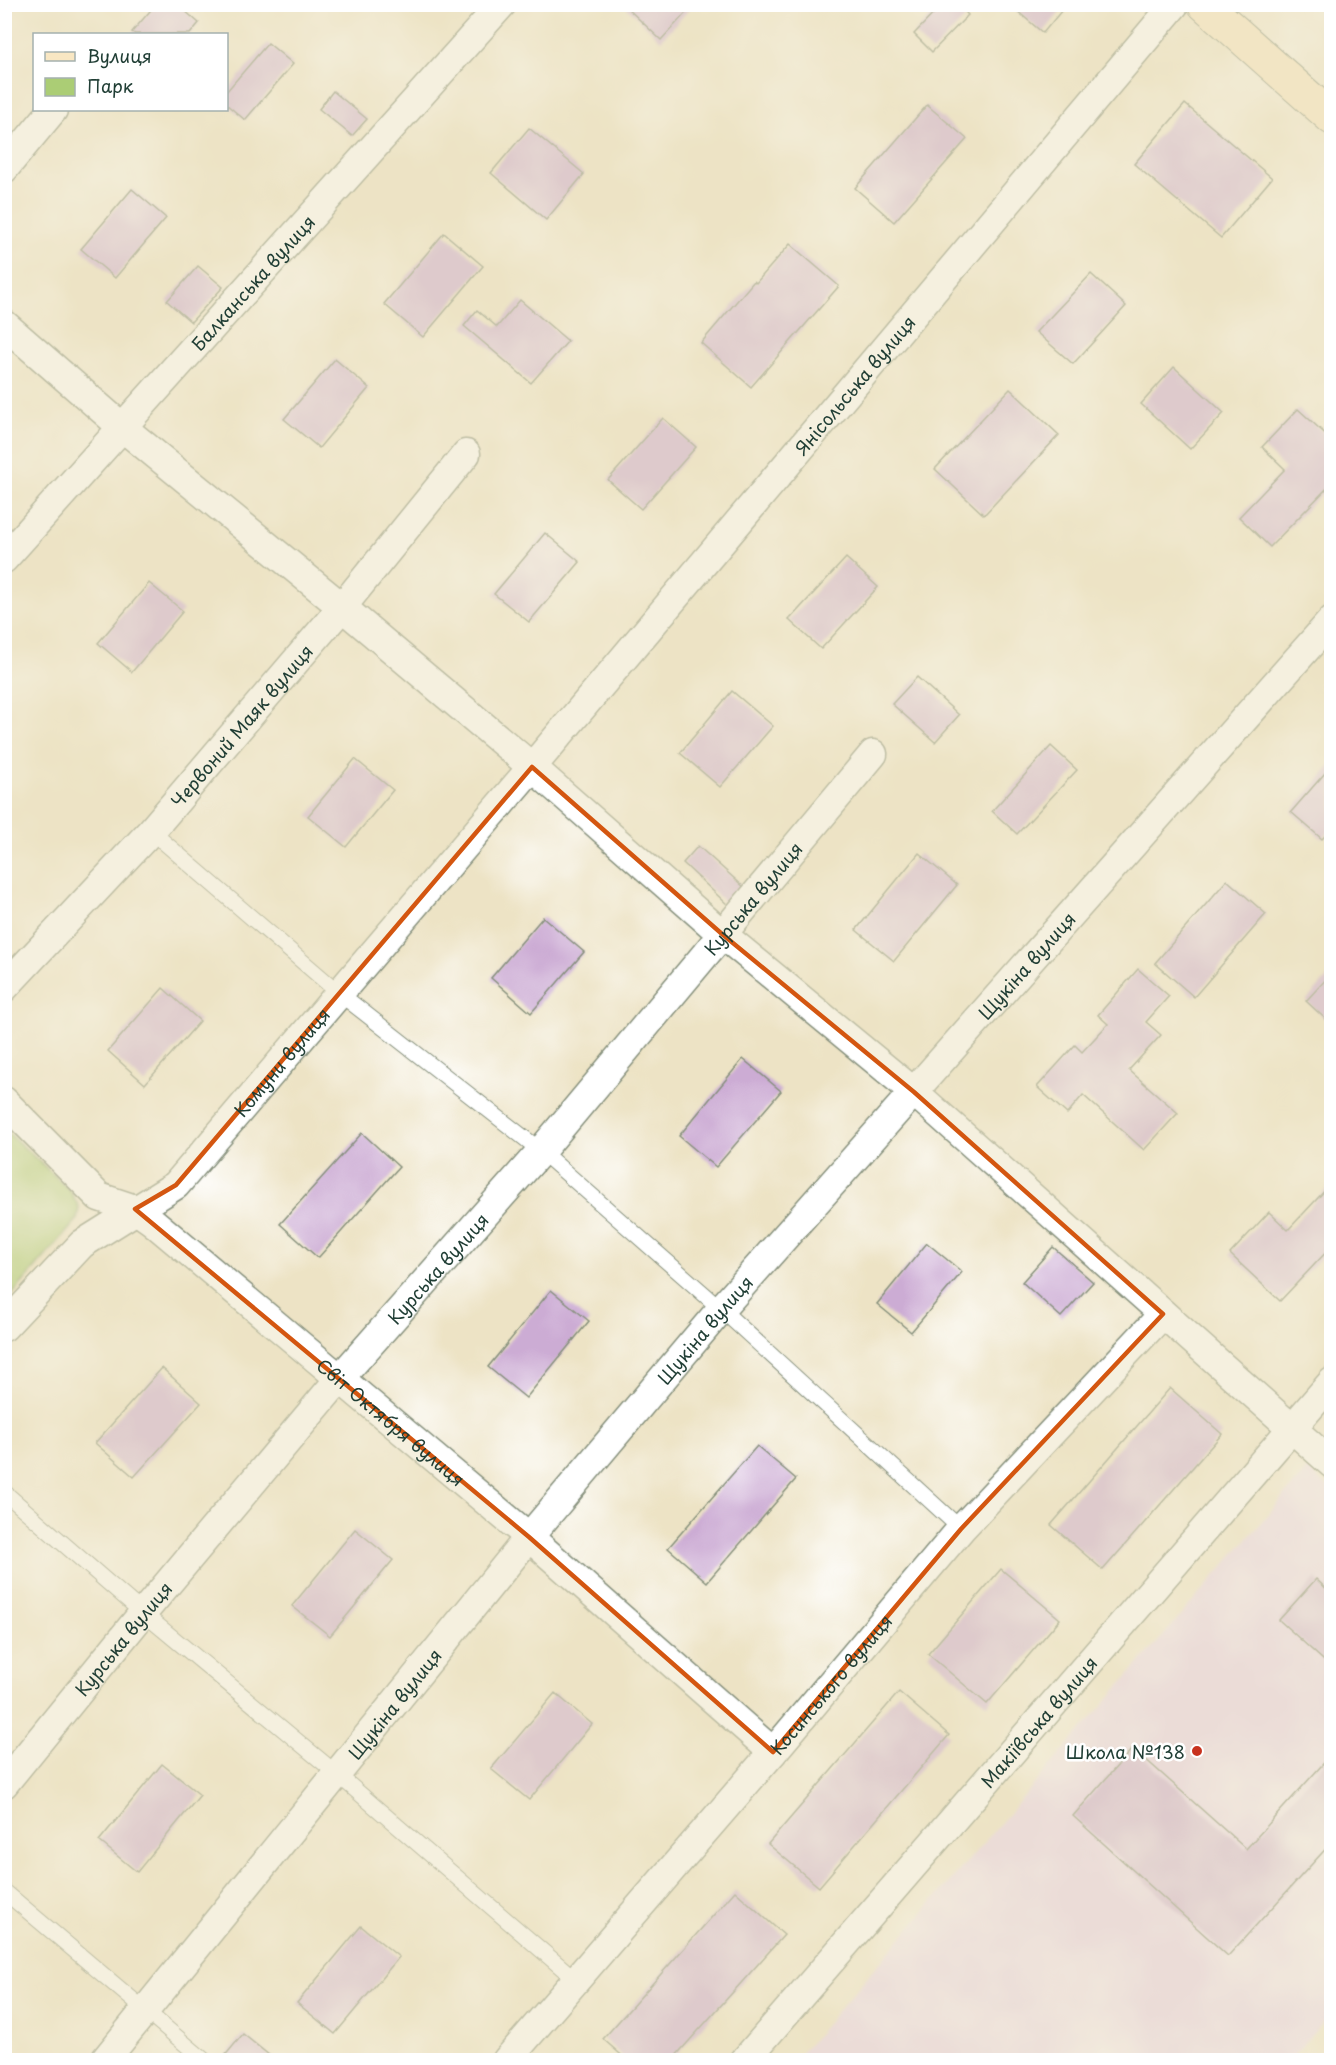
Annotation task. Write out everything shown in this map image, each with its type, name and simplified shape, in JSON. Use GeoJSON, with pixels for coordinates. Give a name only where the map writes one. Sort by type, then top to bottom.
{"type":"FeatureCollection","features":[{"type":"Feature","properties":{"kind":"main road"},"geometry":{"type":"LineString","coordinates":[[1204,4],[1332,118]]}},
{"type":"Feature","properties":{"kind":"street","name":"Балканська вулиця"},"geometry":{"type":"LineString","coordinates":[[4,559],[502,4]]}},
{"type":"Feature","properties":{"kind":"street","name":"Янісольська вулиця"},"geometry":{"type":"LineString","coordinates":[[532,767],[1176,4]]}},
{"type":"Feature","properties":{"kind":"street"},"geometry":{"type":"LineString","coordinates":[[4,169],[52,111]]}},
{"type":"Feature","properties":{"kind":"street"},"geometry":{"type":"LineString","coordinates":[[4,324],[122,427],[342,607],[532,767],[722,934],[914,1092],[1332,1464]]}},
{"type":"Feature","properties":{"kind":"street","name":"Червоний Маяк вулиця"},"geometry":{"type":"LineString","coordinates":[[4,988],[151,831],[342,607],[466,454]]}},
{"type":"Feature","properties":{"kind":"street","name":"Щукіна вулиця"},"geometry":{"type":"LineString","coordinates":[[105,2061],[529,1537],[721,1309],[1332,620]]}},
{"type":"Feature","properties":{"kind":"street","name":"Курська вулиця"},"geometry":{"type":"LineString","coordinates":[[4,1784],[143,1612],[340,1378],[541,1151],[873,754]]}},
{"type":"Feature","properties":{"kind":"street","name":"Комуни вулиця"},"geometry":{"type":"LineString","coordinates":[[4,1327],[82,1244],[176,1185],[532,767]]}},
{"type":"Feature","properties":{"kind":"street","name":"Світ Октября вулиця"},"geometry":{"type":"LineString","coordinates":[[4,1101],[99,1197],[135,1209],[152,1221],[529,1537],[773,1752]]}},
{"type":"Feature","properties":{"kind":"street","name":"Косинського вулиця"},"geometry":{"type":"LineString","coordinates":[[507,2061],[961,1529],[1163,1314]]}},
{"type":"Feature","properties":{"kind":"street","name":"Макіївська вулиця"},"geometry":{"type":"LineString","coordinates":[[745,2061],[1332,1382]]}},
{"type":"Feature","properties":{"kind":"lane"},"geometry":{"type":"LineString","coordinates":[[151,831],[339,993],[541,1151],[721,1309],[961,1529]]}},
{"type":"Feature","properties":{"kind":"lane"},"geometry":{"type":"LineString","coordinates":[[4,1492],[576,1980]]}},
{"type":"Feature","properties":{"kind":"lane"},"geometry":{"type":"LineString","coordinates":[[4,1891],[204,2061]]}},
{"type":"Feature","properties":{"kind":"highlighted area"},"geometry":{"type":"Polygon","coordinates":[[[532,767],[722,934],[914,1092],[1163,1314],[961,1529],[773,1752],[529,1537],[135,1209],[176,1185],[532,767]]]}},
{"type":"Feature","properties":{"kind":"shaded area","name":"Школа №138"},"geometry":{"type":"Polygon","coordinates":[[[1308,1469],[1331,1490],[1331,2013],[1290,2060],[795,2060],[1308,1469]]]}},
{"type":"Feature","properties":{"kind":"green space"},"geometry":{"type":"Polygon","coordinates":[[[5,1130],[69,1189],[79,1207],[77,1220],[5,1303],[5,1130]]]}},
{"type":"Feature","properties":{"kind":"building"},"geometry":{"type":"Polygon","coordinates":[[[156,4],[177,4],[199,23],[191,33],[132,32],[156,4]]]}},
{"type":"Feature","properties":{"kind":"building"},"geometry":{"type":"Polygon","coordinates":[[[623,4],[694,4],[661,40],[623,4]]]}},
{"type":"Feature","properties":{"kind":"building"},"geometry":{"type":"Polygon","coordinates":[[[943,4],[958,4],[968,15],[932,52],[914,34],[943,4]]]}},
{"type":"Feature","properties":{"kind":"building"},"geometry":{"type":"Polygon","coordinates":[[[1009,4],[1067,4],[1043,33],[1009,4]]]}},
{"type":"Feature","properties":{"kind":"building"},"geometry":{"type":"Polygon","coordinates":[[[268,43],[293,64],[245,120],[228,106],[228,90],[268,43]]]}},
{"type":"Feature","properties":{"kind":"building"},"geometry":{"type":"Polygon","coordinates":[[[333,91],[367,119],[352,136],[319,109],[333,91]]]}},
{"type":"Feature","properties":{"kind":"building"},"geometry":{"type":"Polygon","coordinates":[[[1185,104],[1272,178],[1221,238],[1134,164],[1185,104]]]}},
{"type":"Feature","properties":{"kind":"building"},"geometry":{"type":"Polygon","coordinates":[[[927,105],[967,139],[894,222],[855,188],[927,105]]]}},
{"type":"Feature","properties":{"kind":"building"},"geometry":{"type":"Polygon","coordinates":[[[529,128],[584,174],[546,220],[491,173],[529,128]]]}},
{"type":"Feature","properties":{"kind":"building"},"geometry":{"type":"Polygon","coordinates":[[[132,189],[166,218],[115,278],[81,249],[132,189]]]}},
{"type":"Feature","properties":{"kind":"building"},"geometry":{"type":"Polygon","coordinates":[[[444,233],[483,266],[423,337],[384,304],[444,233]]]}},
{"type":"Feature","properties":{"kind":"building"},"geometry":{"type":"Polygon","coordinates":[[[790,244],[839,286],[751,387],[701,343],[754,281],[756,283],[790,244]]]}},
{"type":"Feature","properties":{"kind":"building"},"geometry":{"type":"Polygon","coordinates":[[[198,266],[223,287],[191,322],[167,301],[198,266]]]}},
{"type":"Feature","properties":{"kind":"building"},"geometry":{"type":"Polygon","coordinates":[[[1091,274],[1126,306],[1073,364],[1036,332],[1091,274]]]}},
{"type":"Feature","properties":{"kind":"building"},"geometry":{"type":"Polygon","coordinates":[[[520,300],[568,341],[531,383],[464,326],[477,310],[497,327],[520,300]]]}},
{"type":"Feature","properties":{"kind":"building"},"geometry":{"type":"Polygon","coordinates":[[[335,359],[369,388],[319,448],[284,419],[335,359]]]}},
{"type":"Feature","properties":{"kind":"building"},"geometry":{"type":"Polygon","coordinates":[[[1174,367],[1224,413],[1190,449],[1141,404],[1174,367]]]}},
{"type":"Feature","properties":{"kind":"building"},"geometry":{"type":"Polygon","coordinates":[[[1010,389],[1059,435],[984,515],[935,469],[1010,389]]]}},
{"type":"Feature","properties":{"kind":"building"},"geometry":{"type":"Polygon","coordinates":[[[1298,409],[1332,440],[1332,483],[1270,547],[1239,517],[1285,469],[1262,447],[1298,409]]]}},
{"type":"Feature","properties":{"kind":"building"},"geometry":{"type":"Polygon","coordinates":[[[663,418],[696,447],[641,509],[608,480],[663,418]]]}},
{"type":"Feature","properties":{"kind":"building"},"geometry":{"type":"Polygon","coordinates":[[[545,533],[580,562],[529,622],[494,594],[545,533]]]}},
{"type":"Feature","properties":{"kind":"building"},"geometry":{"type":"Polygon","coordinates":[[[846,558],[878,587],[821,649],[789,620],[846,558]]]}},
{"type":"Feature","properties":{"kind":"building"},"geometry":{"type":"Polygon","coordinates":[[[149,583],[183,611],[132,672],[98,643],[149,583]]]}},
{"type":"Feature","properties":{"kind":"building"},"geometry":{"type":"Polygon","coordinates":[[[917,677],[959,715],[935,742],[892,704],[917,677]]]}},
{"type":"Feature","properties":{"kind":"building"},"geometry":{"type":"Polygon","coordinates":[[[732,691],[773,726],[720,787],[680,753],[732,691]]]}},
{"type":"Feature","properties":{"kind":"building"},"geometry":{"type":"Polygon","coordinates":[[[1051,746],[1077,770],[1017,834],[992,811],[1051,746]]]}},
{"type":"Feature","properties":{"kind":"building"},"geometry":{"type":"Polygon","coordinates":[[[355,759],[393,790],[346,847],[308,816],[355,759]]]}},
{"type":"Feature","properties":{"kind":"building"},"geometry":{"type":"Polygon","coordinates":[[[1332,765],[1332,829],[1322,839],[1291,812],[1332,765]]]}},
{"type":"Feature","properties":{"kind":"building"},"geometry":{"type":"Polygon","coordinates":[[[698,846],[745,888],[729,906],[683,863],[698,846]]]}},
{"type":"Feature","properties":{"kind":"building"},"geometry":{"type":"Polygon","coordinates":[[[919,853],[957,885],[894,961],[856,930],[919,853]]]}},
{"type":"Feature","properties":{"kind":"building"},"geometry":{"type":"Polygon","coordinates":[[[1227,880],[1266,914],[1194,997],[1155,963],[1227,880]]]}},
{"type":"Feature","properties":{"kind":"building"},"geometry":{"type":"Polygon","coordinates":[[[543,917],[584,952],[531,1013],[491,978],[543,917]]]}},
{"type":"Feature","properties":{"kind":"building"},"geometry":{"type":"Polygon","coordinates":[[[1138,969],[1169,996],[1146,1022],[1161,1035],[1129,1070],[1178,1113],[1144,1150],[1083,1095],[1067,1114],[1037,1087],[1075,1045],[1082,1052],[1108,1024],[1098,1015],[1138,969]]]}},
{"type":"Feature","properties":{"kind":"building"},"geometry":{"type":"Polygon","coordinates":[[[1329,976],[1332,979],[1332,1025],[1306,1001],[1329,976]]]}},
{"type":"Feature","properties":{"kind":"building"},"geometry":{"type":"Polygon","coordinates":[[[163,988],[200,1021],[145,1084],[108,1051],[163,988]]]}},
{"type":"Feature","properties":{"kind":"building"},"geometry":{"type":"Polygon","coordinates":[[[743,1059],[781,1091],[716,1167],[679,1136],[743,1059]]]}},
{"type":"Feature","properties":{"kind":"building"},"geometry":{"type":"Polygon","coordinates":[[[362,1133],[399,1167],[318,1258],[280,1224],[362,1133]]]}},
{"type":"Feature","properties":{"kind":"building"},"geometry":{"type":"Polygon","coordinates":[[[1332,1183],[1332,1246],[1280,1301],[1230,1254],[1269,1212],[1288,1230],[1332,1183]]]}},
{"type":"Feature","properties":{"kind":"building"},"geometry":{"type":"Polygon","coordinates":[[[927,1243],[962,1272],[911,1332],[877,1304],[927,1243]]]}},
{"type":"Feature","properties":{"kind":"building"},"geometry":{"type":"Polygon","coordinates":[[[1053,1247],[1093,1282],[1061,1317],[1022,1282],[1053,1247]]]}},
{"type":"Feature","properties":{"kind":"building"},"geometry":{"type":"Polygon","coordinates":[[[551,1290],[589,1321],[526,1398],[488,1367],[551,1290]]]}},
{"type":"Feature","properties":{"kind":"building"},"geometry":{"type":"Polygon","coordinates":[[[162,1368],[201,1403],[134,1477],[95,1443],[162,1368]]]}},
{"type":"Feature","properties":{"kind":"building"},"geometry":{"type":"Polygon","coordinates":[[[1170,1388],[1222,1434],[1103,1570],[1051,1525],[1170,1388]]]}},
{"type":"Feature","properties":{"kind":"building"},"geometry":{"type":"Polygon","coordinates":[[[757,1446],[796,1479],[707,1582],[668,1548],[757,1446]]]}},
{"type":"Feature","properties":{"kind":"building"},"geometry":{"type":"Polygon","coordinates":[[[355,1529],[393,1560],[330,1636],[292,1606],[355,1529]]]}},
{"type":"Feature","properties":{"kind":"building"},"geometry":{"type":"Polygon","coordinates":[[[1001,1569],[1060,1619],[987,1704],[928,1654],[1001,1569]]]}},
{"type":"Feature","properties":{"kind":"building"},"geometry":{"type":"Polygon","coordinates":[[[1316,1579],[1332,1594],[1332,1668],[1279,1620],[1316,1579]]]}},
{"type":"Feature","properties":{"kind":"building"},"geometry":{"type":"Polygon","coordinates":[[[899,1692],[949,1735],[819,1887],[768,1844],[899,1692]]]}},
{"type":"Feature","properties":{"kind":"building"},"geometry":{"type":"Polygon","coordinates":[[[555,1693],[592,1724],[529,1800],[491,1769],[555,1693]]]}},
{"type":"Feature","properties":{"kind":"building"},"geometry":{"type":"Polygon","coordinates":[[[1133,1748],[1246,1849],[1332,1754],[1332,1842],[1228,1956],[1073,1816],[1133,1748]]]}},
{"type":"Feature","properties":{"kind":"building"},"geometry":{"type":"Polygon","coordinates":[[[162,1764],[200,1795],[137,1872],[99,1841],[162,1764]]]}},
{"type":"Feature","properties":{"kind":"building"},"geometry":{"type":"Polygon","coordinates":[[[735,1891],[784,1935],[672,2060],[627,2060],[603,2039],[735,1891]]]}},
{"type":"Feature","properties":{"kind":"building"},"geometry":{"type":"Polygon","coordinates":[[[361,1926],[399,1957],[335,2034],[297,2003],[361,1926]]]}},
{"type":"Feature","properties":{"kind":"building"},"geometry":{"type":"Polygon","coordinates":[[[243,2034],[275,2060],[226,2060],[223,2058],[243,2034]]]}},
{"type":"Feature","properties":{"kind":"place","name":"Школа №138"},"geometry":{"type":"Point","coordinates":[1197,1751]}}]}
